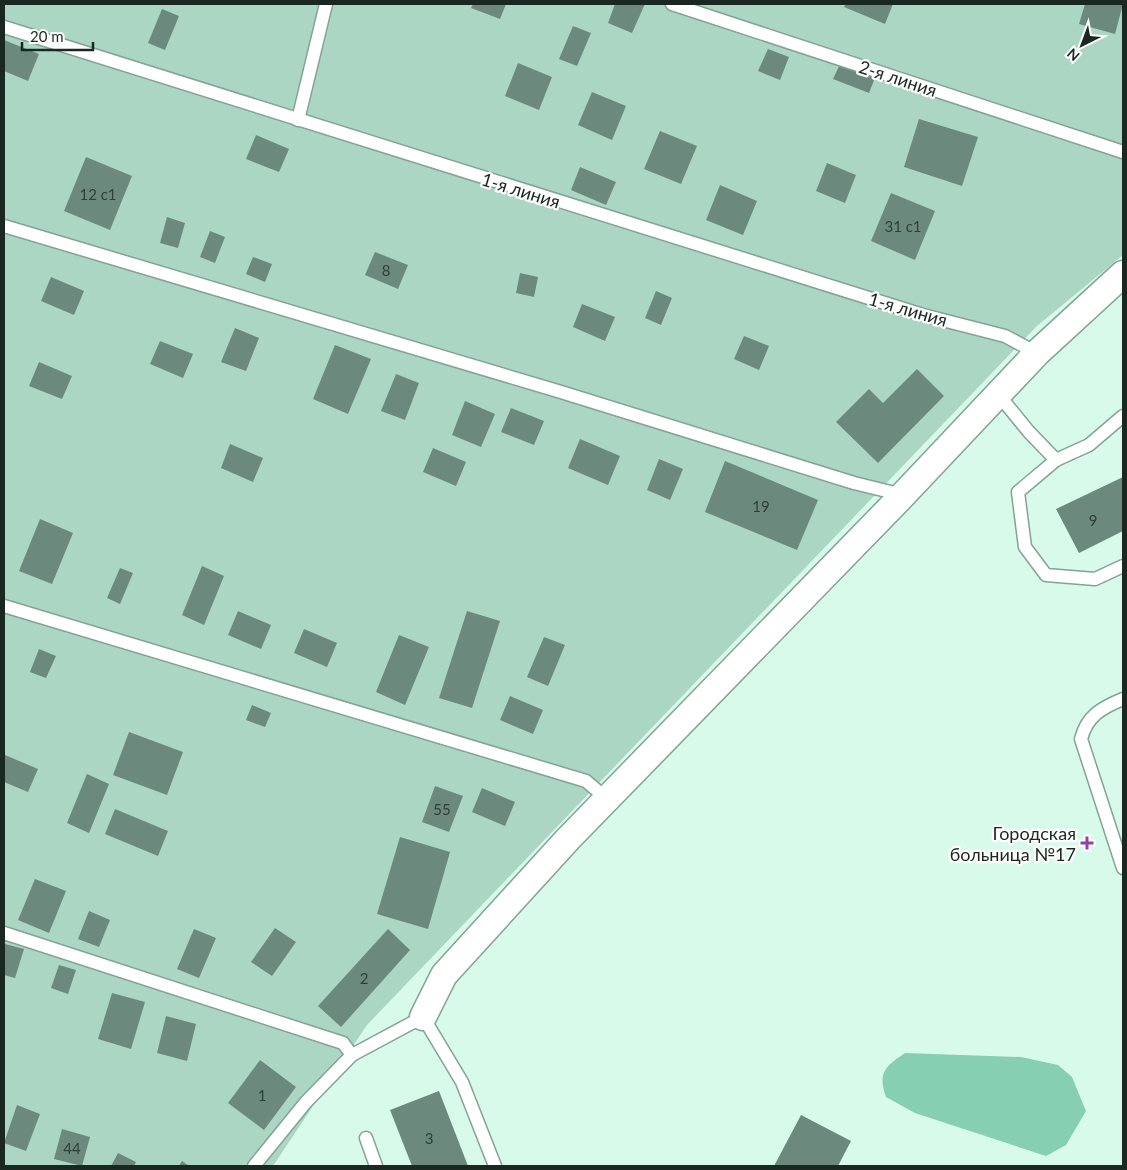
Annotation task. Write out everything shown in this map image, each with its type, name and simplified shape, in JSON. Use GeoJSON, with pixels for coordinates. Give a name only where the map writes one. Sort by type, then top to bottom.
{"type":"FeatureCollection","features":[{"type":"Feature","properties":{"kind":"street"},"geometry":{"type":"LineString","coordinates":[[423,1017],[444,975],[568,839],[903,495],[1037,354],[1123,274]]}},
{"type":"Feature","properties":{"kind":"lane"},"geometry":{"type":"LineString","coordinates":[[298,120],[326,4]]}},
{"type":"Feature","properties":{"kind":"lane","name":"2-я линия"},"geometry":{"type":"LineString","coordinates":[[672,4],[1123,152]]}},
{"type":"Feature","properties":{"kind":"lane","name":"1-я линия"},"geometry":{"type":"LineString","coordinates":[[4,27],[922,315],[1005,336],[1037,354]]}},
{"type":"Feature","properties":{"kind":"lane"},"geometry":{"type":"LineString","coordinates":[[4,226],[571,395],[854,483],[903,495]]}},
{"type":"Feature","properties":{"kind":"lane"},"geometry":{"type":"LineString","coordinates":[[998,394],[1029,432],[1056,460]]}},
{"type":"Feature","properties":{"kind":"lane"},"geometry":{"type":"LineString","coordinates":[[1123,416],[1089,445],[1056,460],[1018,492],[1026,547],[1046,576],[1095,579],[1123,566]]}},
{"type":"Feature","properties":{"kind":"lane"},"geometry":{"type":"LineString","coordinates":[[4,606],[586,781],[607,799]]}},
{"type":"Feature","properties":{"kind":"lane"},"geometry":{"type":"LineString","coordinates":[[1123,700],[1104,706],[1084,727],[1081,739],[1123,868]]}},
{"type":"Feature","properties":{"kind":"lane"},"geometry":{"type":"LineString","coordinates":[[4,933],[343,1042],[352,1055]]}},
{"type":"Feature","properties":{"kind":"lane"},"geometry":{"type":"LineString","coordinates":[[254,1166],[306,1102],[352,1055],[423,1017],[462,1082],[495,1166]]}},
{"type":"Feature","properties":{"kind":"lane"},"geometry":{"type":"LineString","coordinates":[[366,1138],[376,1166]]}},
{"type":"Feature","properties":{"kind":"shaded area"},"geometry":{"type":"Polygon","coordinates":[[[4,4],[1123,4],[1123,255],[1037,326],[367,1025],[273,1166],[4,1166],[4,4]]]}},
{"type":"Feature","properties":{"kind":"shaded area"},"geometry":{"type":"Polygon","coordinates":[[[905,1053],[1021,1057],[1058,1065],[1072,1077],[1086,1111],[1066,1145],[1046,1156],[915,1113],[886,1097],[882,1081],[885,1070],[905,1053]]]}},
{"type":"Feature","properties":{"kind":"building"},"geometry":{"type":"Polygon","coordinates":[[[473,4],[506,4],[500,19],[471,8],[473,4]]]}},
{"type":"Feature","properties":{"kind":"building"},"geometry":{"type":"Polygon","coordinates":[[[615,4],[645,4],[632,33],[608,23],[615,4]]]}},
{"type":"Feature","properties":{"kind":"building"},"geometry":{"type":"Polygon","coordinates":[[[846,4],[893,4],[885,24],[844,7],[846,4]]]}},
{"type":"Feature","properties":{"kind":"building"},"geometry":{"type":"Polygon","coordinates":[[[1085,4],[1123,4],[1115,34],[1079,24],[1085,4]]]}},
{"type":"Feature","properties":{"kind":"building"},"geometry":{"type":"Polygon","coordinates":[[[162,9],[179,16],[165,50],[148,43],[162,9]]]}},
{"type":"Feature","properties":{"kind":"building"},"geometry":{"type":"Polygon","coordinates":[[[573,26],[591,33],[577,66],[559,59],[573,26]]]}},
{"type":"Feature","properties":{"kind":"building"},"geometry":{"type":"Polygon","coordinates":[[[4,40],[39,54],[28,81],[4,71],[4,40]]]}},
{"type":"Feature","properties":{"kind":"building"},"geometry":{"type":"Polygon","coordinates":[[[768,49],[789,57],[780,80],[758,71],[768,49]]]}},
{"type":"Feature","properties":{"kind":"building"},"geometry":{"type":"Polygon","coordinates":[[[518,63],[552,77],[539,110],[505,96],[518,63]]]}},
{"type":"Feature","properties":{"kind":"building"},"geometry":{"type":"Polygon","coordinates":[[[840,64],[875,78],[869,93],[833,79],[840,64]]]}},
{"type":"Feature","properties":{"kind":"building"},"geometry":{"type":"Polygon","coordinates":[[[592,92],[626,106],[612,140],[578,125],[592,92]]]}},
{"type":"Feature","properties":{"kind":"building"},"geometry":{"type":"Polygon","coordinates":[[[919,119],[978,137],[962,186],[904,167],[919,119]]]}},
{"type":"Feature","properties":{"kind":"building"},"geometry":{"type":"Polygon","coordinates":[[[660,131],[697,146],[681,184],[644,169],[660,131]]]}},
{"type":"Feature","properties":{"kind":"building"},"geometry":{"type":"Polygon","coordinates":[[[256,135],[289,149],[279,172],[246,159],[256,135]]]}},
{"type":"Feature","properties":{"kind":"building"},"geometry":{"type":"Polygon","coordinates":[[[86,157],[132,176],[110,230],[64,211],[86,157]]]}},
{"type":"Feature","properties":{"kind":"building"},"geometry":{"type":"Polygon","coordinates":[[[827,163],[856,175],[845,203],[816,191],[827,163]]]}},
{"type":"Feature","properties":{"kind":"building"},"geometry":{"type":"Polygon","coordinates":[[[580,167],[616,182],[606,205],[571,190],[580,167]]]}},
{"type":"Feature","properties":{"kind":"building"},"geometry":{"type":"Polygon","coordinates":[[[720,185],[757,201],[743,235],[706,220],[720,185]]]}},
{"type":"Feature","properties":{"kind":"building"},"geometry":{"type":"Polygon","coordinates":[[[891,193],[935,211],[915,260],[871,241],[891,193]]]}},
{"type":"Feature","properties":{"kind":"building"},"geometry":{"type":"Polygon","coordinates":[[[167,217],[185,223],[178,248],[160,243],[167,217]]]}},
{"type":"Feature","properties":{"kind":"building"},"geometry":{"type":"Polygon","coordinates":[[[210,231],[225,237],[215,263],[200,257],[210,231]]]}},
{"type":"Feature","properties":{"kind":"building"},"geometry":{"type":"Polygon","coordinates":[[[375,252],[408,265],[398,289],[365,275],[375,252]]]}},
{"type":"Feature","properties":{"kind":"building"},"geometry":{"type":"Polygon","coordinates":[[[253,257],[272,264],[265,282],[246,274],[253,257]]]}},
{"type":"Feature","properties":{"kind":"building"},"geometry":{"type":"Polygon","coordinates":[[[520,273],[538,277],[534,297],[516,293],[520,273]]]}},
{"type":"Feature","properties":{"kind":"building"},"geometry":{"type":"Polygon","coordinates":[[[51,277],[84,291],[74,315],[41,301],[51,277]]]}},
{"type":"Feature","properties":{"kind":"building"},"geometry":{"type":"Polygon","coordinates":[[[656,291],[672,298],[661,325],[645,318],[656,291]]]}},
{"type":"Feature","properties":{"kind":"building"},"geometry":{"type":"Polygon","coordinates":[[[582,304],[615,317],[605,341],[573,327],[582,304]]]}},
{"type":"Feature","properties":{"kind":"building"},"geometry":{"type":"Polygon","coordinates":[[[235,328],[259,338],[246,371],[221,362],[235,328]]]}},
{"type":"Feature","properties":{"kind":"building"},"geometry":{"type":"Polygon","coordinates":[[[744,336],[769,346],[759,370],[734,359],[744,336]]]}},
{"type":"Feature","properties":{"kind":"building"},"geometry":{"type":"Polygon","coordinates":[[[160,341],[193,354],[183,378],[150,364],[160,341]]]}},
{"type":"Feature","properties":{"kind":"building"},"geometry":{"type":"Polygon","coordinates":[[[335,345],[371,359],[348,414],[313,399],[335,345]]]}},
{"type":"Feature","properties":{"kind":"building"},"geometry":{"type":"Polygon","coordinates":[[[39,362],[72,376],[62,399],[29,386],[39,362]]]}},
{"type":"Feature","properties":{"kind":"building"},"geometry":{"type":"Polygon","coordinates":[[[917,369],[944,396],[878,463],[836,422],[869,389],[883,403],[917,369]]]}},
{"type":"Feature","properties":{"kind":"building"},"geometry":{"type":"Polygon","coordinates":[[[396,374],[419,383],[405,420],[381,411],[396,374]]]}},
{"type":"Feature","properties":{"kind":"building"},"geometry":{"type":"Polygon","coordinates":[[[465,401],[495,414],[481,447],[452,435],[465,401]]]}},
{"type":"Feature","properties":{"kind":"building"},"geometry":{"type":"Polygon","coordinates":[[[511,408],[544,421],[534,445],[501,432],[511,408]]]}},
{"type":"Feature","properties":{"kind":"building"},"geometry":{"type":"Polygon","coordinates":[[[580,439],[620,456],[608,485],[568,468],[580,439]]]}},
{"type":"Feature","properties":{"kind":"building"},"geometry":{"type":"Polygon","coordinates":[[[230,444],[263,458],[253,482],[221,468],[230,444]]]}},
{"type":"Feature","properties":{"kind":"building"},"geometry":{"type":"Polygon","coordinates":[[[433,448],[466,462],[456,486],[423,472],[433,448]]]}},
{"type":"Feature","properties":{"kind":"building"},"geometry":{"type":"Polygon","coordinates":[[[659,459],[683,469],[670,500],[647,490],[659,459]]]}},
{"type":"Feature","properties":{"kind":"building"},"geometry":{"type":"Polygon","coordinates":[[[725,461],[818,500],[797,550],[705,512],[725,461]]]}},
{"type":"Feature","properties":{"kind":"building"},"geometry":{"type":"Polygon","coordinates":[[[1123,477],[1123,531],[1079,553],[1056,509],[1123,477]]]}},
{"type":"Feature","properties":{"kind":"building"},"geometry":{"type":"Polygon","coordinates":[[[40,519],[73,533],[52,584],[19,571],[40,519]]]}},
{"type":"Feature","properties":{"kind":"building"},"geometry":{"type":"Polygon","coordinates":[[[202,566],[224,576],[204,625],[182,615],[202,566]]]}},
{"type":"Feature","properties":{"kind":"building"},"geometry":{"type":"Polygon","coordinates":[[[120,568],[133,573],[120,604],[107,598],[120,568]]]}},
{"type":"Feature","properties":{"kind":"building"},"geometry":{"type":"Polygon","coordinates":[[[238,611],[271,625],[261,649],[228,635],[238,611]]]}},
{"type":"Feature","properties":{"kind":"building"},"geometry":{"type":"Polygon","coordinates":[[[467,611],[500,621],[472,708],[439,698],[467,611]]]}},
{"type":"Feature","properties":{"kind":"building"},"geometry":{"type":"Polygon","coordinates":[[[304,629],[337,643],[327,667],[294,653],[304,629]]]}},
{"type":"Feature","properties":{"kind":"building"},"geometry":{"type":"Polygon","coordinates":[[[399,635],[429,647],[405,705],[376,692],[399,635]]]}},
{"type":"Feature","properties":{"kind":"building"},"geometry":{"type":"Polygon","coordinates":[[[544,637],[565,645],[548,686],[527,677],[544,637]]]}},
{"type":"Feature","properties":{"kind":"building"},"geometry":{"type":"Polygon","coordinates":[[[39,649],[56,656],[46,678],[30,672],[39,649]]]}},
{"type":"Feature","properties":{"kind":"building"},"geometry":{"type":"Polygon","coordinates":[[[510,696],[543,710],[533,734],[500,720],[510,696]]]}},
{"type":"Feature","properties":{"kind":"building"},"geometry":{"type":"Polygon","coordinates":[[[252,705],[271,713],[265,727],[246,720],[252,705]]]}},
{"type":"Feature","properties":{"kind":"building"},"geometry":{"type":"Polygon","coordinates":[[[129,732],[183,752],[167,795],[113,775],[129,732]]]}},
{"type":"Feature","properties":{"kind":"building"},"geometry":{"type":"Polygon","coordinates":[[[5,755],[38,769],[28,792],[4,782],[5,755]]]}},
{"type":"Feature","properties":{"kind":"building"},"geometry":{"type":"Polygon","coordinates":[[[87,774],[109,784],[89,833],[67,823],[87,774]]]}},
{"type":"Feature","properties":{"kind":"building"},"geometry":{"type":"Polygon","coordinates":[[[435,786],[463,796],[449,832],[422,822],[435,786]]]}},
{"type":"Feature","properties":{"kind":"building"},"geometry":{"type":"Polygon","coordinates":[[[482,788],[515,802],[505,826],[472,812],[482,788]]]}},
{"type":"Feature","properties":{"kind":"building"},"geometry":{"type":"Polygon","coordinates":[[[115,809],[168,831],[158,856],[105,834],[115,809]]]}},
{"type":"Feature","properties":{"kind":"building"},"geometry":{"type":"Polygon","coordinates":[[[400,837],[450,852],[428,929],[377,914],[400,837]]]}},
{"type":"Feature","properties":{"kind":"building"},"geometry":{"type":"Polygon","coordinates":[[[35,879],[66,891],[49,933],[18,920],[35,879]]]}},
{"type":"Feature","properties":{"kind":"building"},"geometry":{"type":"Polygon","coordinates":[[[89,911],[110,920],[99,947],[78,939],[89,911]]]}},
{"type":"Feature","properties":{"kind":"building"},"geometry":{"type":"Polygon","coordinates":[[[275,928],[296,942],[272,976],[251,962],[275,928]]]}},
{"type":"Feature","properties":{"kind":"building"},"geometry":{"type":"Polygon","coordinates":[[[194,929],[216,938],[199,978],[177,969],[194,929]]]}},
{"type":"Feature","properties":{"kind":"building"},"geometry":{"type":"Polygon","coordinates":[[[388,929],[410,950],[341,1027],[318,1006],[388,929]]]}},
{"type":"Feature","properties":{"kind":"building"},"geometry":{"type":"Polygon","coordinates":[[[5,944],[24,949],[15,978],[4,975],[5,944]]]}},
{"type":"Feature","properties":{"kind":"building"},"geometry":{"type":"Polygon","coordinates":[[[59,965],[76,970],[68,994],[51,988],[59,965]]]}},
{"type":"Feature","properties":{"kind":"building"},"geometry":{"type":"Polygon","coordinates":[[[112,993],[145,1002],[131,1049],[98,1039],[112,993]]]}},
{"type":"Feature","properties":{"kind":"building"},"geometry":{"type":"Polygon","coordinates":[[[166,1016],[196,1024],[187,1061],[157,1053],[166,1016]]]}},
{"type":"Feature","properties":{"kind":"building"},"geometry":{"type":"Polygon","coordinates":[[[260,1060],[296,1087],[264,1130],[228,1103],[260,1060]]]}},
{"type":"Feature","properties":{"kind":"building"},"geometry":{"type":"Polygon","coordinates":[[[439,1091],[468,1166],[412,1166],[390,1110],[439,1091]]]}},
{"type":"Feature","properties":{"kind":"building"},"geometry":{"type":"Polygon","coordinates":[[[17,1105],[40,1114],[26,1151],[4,1143],[17,1105]]]}},
{"type":"Feature","properties":{"kind":"building"},"geometry":{"type":"Polygon","coordinates":[[[801,1115],[851,1141],[838,1166],[774,1166],[801,1115]]]}},
{"type":"Feature","properties":{"kind":"building"},"geometry":{"type":"Polygon","coordinates":[[[62,1129],[90,1137],[82,1166],[54,1159],[62,1129]]]}},
{"type":"Feature","properties":{"kind":"building"},"geometry":{"type":"Polygon","coordinates":[[[118,1153],[136,1162],[134,1166],[111,1166],[118,1153]]]}},
{"type":"Feature","properties":{"kind":"building"},"geometry":{"type":"Polygon","coordinates":[[[182,1161],[189,1166],[179,1166],[182,1161]]]}},
{"type":"Feature","properties":{"kind":"place","name":"Городская больница №17"},"geometry":{"type":"Point","coordinates":[1087,843]}}]}
